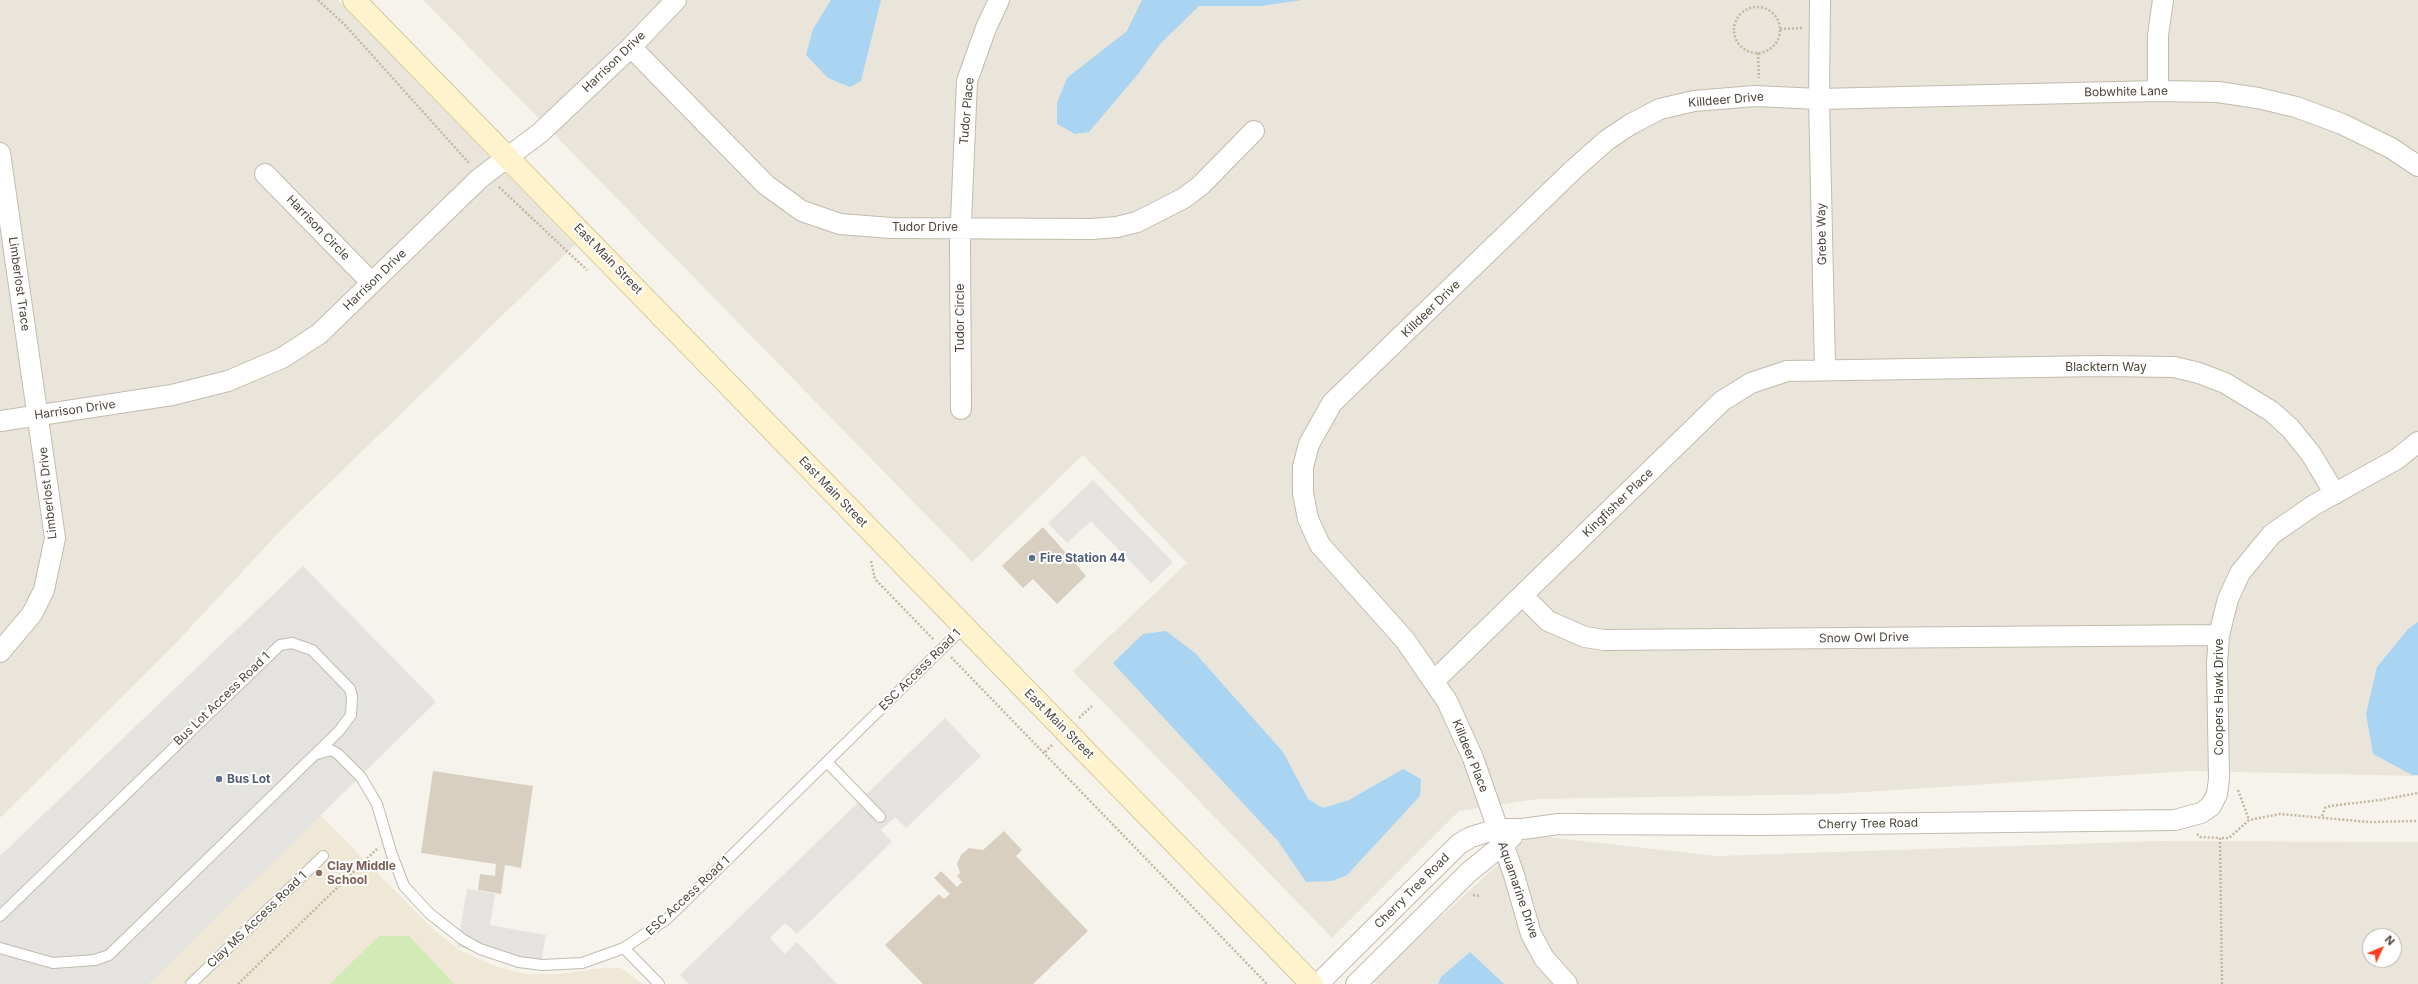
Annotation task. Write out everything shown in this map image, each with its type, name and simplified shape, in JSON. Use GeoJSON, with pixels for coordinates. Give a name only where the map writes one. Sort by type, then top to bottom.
{"type":"FeatureCollection","features":[{"type":"Feature","properties":{"kind":"main road","name":"East Main Street"},"geometry":{"type":"LineString","coordinates":[[354,0],[1312,984]]}},
{"type":"Feature","properties":{"kind":"street","name":"Harrison Drive"},"geometry":{"type":"LineString","coordinates":[[0,421],[172,395],[228,381],[282,358],[320,334],[485,173],[509,158],[540,133],[631,47],[676,0]]}},
{"type":"Feature","properties":{"kind":"street","name":"Tudor Place"},"geometry":{"type":"LineString","coordinates":[[961,228],[967,81],[986,28],[1000,0]]}},
{"type":"Feature","properties":{"kind":"street","name":"Grebe Way"},"geometry":{"type":"LineString","coordinates":[[1820,0],[1819,99],[1825,369]]}},
{"type":"Feature","properties":{"kind":"street"},"geometry":{"type":"LineString","coordinates":[[2158,91],[2158,35],[2163,0]]}},
{"type":"Feature","properties":{"kind":"street","name":"Tudor Drive"},"geometry":{"type":"LineString","coordinates":[[631,47],[766,185],[802,211],[840,224],[892,228],[1092,229],[1137,222],[1166,209],[1201,185],[1254,131]]}},
{"type":"Feature","properties":{"kind":"street","name":"Bobwhite Lane"},"geometry":{"type":"LineString","coordinates":[[1819,99],[2158,91],[2218,92],[2258,98],[2296,107],[2342,124],[2391,148],[2418,166]]}},
{"type":"Feature","properties":{"kind":"street","name":"Killdeer Drive"},"geometry":{"type":"LineString","coordinates":[[1434,681],[1405,640],[1342,572],[1317,539],[1308,519],[1303,493],[1303,467],[1309,444],[1318,425],[1332,403],[1573,170],[1607,140],[1631,124],[1660,109],[1694,101],[1755,96],[1819,99]]}},
{"type":"Feature","properties":{"kind":"street","name":"Limberlost Trace"},"geometry":{"type":"LineString","coordinates":[[0,153],[38,416]]}},
{"type":"Feature","properties":{"kind":"street","name":"Harrison Circle"},"geometry":{"type":"LineString","coordinates":[[265,174],[372,283]]}},
{"type":"Feature","properties":{"kind":"street","name":"Tudor Circle"},"geometry":{"type":"LineString","coordinates":[[961,228],[961,409]]}},
{"type":"Feature","properties":{"kind":"street","name":"Blacktern Way"},"geometry":{"type":"LineString","coordinates":[[1825,369],[2102,366],[2174,367],[2199,373],[2225,384],[2251,398],[2290,428],[2311,454],[2335,494]]}},
{"type":"Feature","properties":{"kind":"street","name":"Kingfisher Place"},"geometry":{"type":"LineString","coordinates":[[1434,681],[1722,401],[1751,383],[1787,371],[1825,369]]}},
{"type":"Feature","properties":{"kind":"street","name":"Limberlost Drive"},"geometry":{"type":"LineString","coordinates":[[0,652],[32,614],[44,590],[55,538],[38,416]]}},
{"type":"Feature","properties":{"kind":"street","name":"Coopers Hawk Drive"},"geometry":{"type":"LineString","coordinates":[[2211,806],[2217,794],[2219,779],[2217,662],[2219,635],[2228,598],[2240,573],[2272,534],[2314,504],[2335,494],[2397,459],[2418,442]]}},
{"type":"Feature","properties":{"kind":"street","name":"Snow Owl Drive"},"geometry":{"type":"LineString","coordinates":[[1523,596],[1548,621],[1585,637],[1604,640],[2219,635]]}},
{"type":"Feature","properties":{"kind":"street","name":"Killdeer Place"},"geometry":{"type":"LineString","coordinates":[[1434,681],[1447,701],[1473,758],[1500,835]]}},
{"type":"Feature","properties":{"kind":"street","name":"Cherry Tree Road"},"geometry":{"type":"LineString","coordinates":[[1318,984],[1459,844],[1471,837],[1500,835],[1522,829],[1559,824],[1762,825],[2175,820],[2201,813],[2211,806]]}},
{"type":"Feature","properties":{"kind":"street"},"geometry":{"type":"LineString","coordinates":[[1356,984],[1456,884],[1500,835]]}},
{"type":"Feature","properties":{"kind":"street","name":"Aquamarine Drive"},"geometry":{"type":"LineString","coordinates":[[1500,835],[1514,875],[1531,934],[1544,958],[1567,984]]}},
{"type":"Feature","properties":{"kind":"lane","name":"ESC Access Road 1"},"geometry":{"type":"LineString","coordinates":[[338,754],[361,777],[377,804],[397,870],[404,886],[416,900],[462,939],[480,949],[520,962],[542,965],[582,963],[624,948],[667,919],[964,627]]}},
{"type":"Feature","properties":{"kind":"lane","name":"Bus Lot Access Road 1"},"geometry":{"type":"LineString","coordinates":[[0,916],[280,645],[292,643],[312,650],[350,689],[352,697],[351,715],[339,731],[109,955],[94,960],[53,963],[0,948]]}},
{"type":"Feature","properties":{"kind":"lane"},"geometry":{"type":"LineString","coordinates":[[338,754],[335,746],[339,731]]}},
{"type":"Feature","properties":{"kind":"lane"},"geometry":{"type":"LineString","coordinates":[[314,755],[325,750],[331,750],[338,754]]}},
{"type":"Feature","properties":{"kind":"lane"},"geometry":{"type":"LineString","coordinates":[[827,762],[880,817]]}},
{"type":"Feature","properties":{"kind":"lane","name":"Clay MS Access Road 1"},"geometry":{"type":"LineString","coordinates":[[191,984],[323,856]]}},
{"type":"Feature","properties":{"kind":"lane"},"geometry":{"type":"LineString","coordinates":[[624,948],[659,984]]}},
{"type":"Feature","properties":{"kind":"path"},"geometry":{"type":"LineString","coordinates":[[318,0],[345,25],[466,161]]}},
{"type":"Feature","properties":{"kind":"path"},"geometry":{"type":"LineString","coordinates":[[1750,8],[1764,8],[1775,16],[1780,29],[1777,42],[1772,48],[1758,53],[1746,51],[1736,41],[1734,28],[1739,15],[1750,8]]}},
{"type":"Feature","properties":{"kind":"path"},"geometry":{"type":"LineString","coordinates":[[1780,29],[1803,28]]}},
{"type":"Feature","properties":{"kind":"path"},"geometry":{"type":"LineString","coordinates":[[1758,53],[1759,78]]}},
{"type":"Feature","properties":{"kind":"path"},"geometry":{"type":"LineString","coordinates":[[497,185],[558,244]]}},
{"type":"Feature","properties":{"kind":"path"},"geometry":{"type":"LineString","coordinates":[[870,560],[875,578],[927,633]]}},
{"type":"Feature","properties":{"kind":"path"},"geometry":{"type":"LineString","coordinates":[[964,671],[1267,984]]}},
{"type":"Feature","properties":{"kind":"path"},"geometry":{"type":"LineString","coordinates":[[1080,717],[1092,706]]}},
{"type":"Feature","properties":{"kind":"path"},"geometry":{"type":"LineString","coordinates":[[2238,790],[2249,820]]}},
{"type":"Feature","properties":{"kind":"path"},"geometry":{"type":"LineString","coordinates":[[2322,816],[2325,808],[2330,806],[2380,800],[2418,793]]}},
{"type":"Feature","properties":{"kind":"path"},"geometry":{"type":"LineString","coordinates":[[2192,829],[2200,837],[2229,838],[2249,820],[2280,814],[2322,816],[2369,822],[2418,821]]}},
{"type":"Feature","properties":{"kind":"path"},"geometry":{"type":"LineString","coordinates":[[2220,838],[2222,984]]}},
{"type":"Feature","properties":{"kind":"path"},"geometry":{"type":"LineString","coordinates":[[238,984],[387,839]]}},
{"type":"Feature","properties":{"kind":"shaded area"},"geometry":{"type":"Polygon","coordinates":[[[0,0],[338,0],[575,245],[284,527],[174,645],[0,818],[0,0]]]}},
{"type":"Feature","properties":{"kind":"shaded area"},"geometry":{"type":"Polygon","coordinates":[[[423,0],[2418,0],[2418,776],[2190,771],[1833,794],[1537,799],[1459,811],[1332,938],[1073,671],[1187,563],[1083,455],[972,562],[423,0]]]}},
{"type":"Feature","properties":{"kind":"shaded area"},"geometry":{"type":"Polygon","coordinates":[[[1093,480],[1173,562],[1151,583],[1091,521],[1067,543],[1048,523],[1093,480]]]}},
{"type":"Feature","properties":{"kind":"shaded area","name":"Bus Lot"},"geometry":{"type":"Polygon","coordinates":[[[303,566],[436,702],[149,984],[0,984],[0,856],[303,566]]]}},
{"type":"Feature","properties":{"kind":"shaded area"},"geometry":{"type":"Polygon","coordinates":[[[945,718],[981,756],[906,828],[895,817],[881,830],[892,842],[797,934],[785,923],[770,938],[785,954],[797,942],[837,984],[689,984],[680,975],[945,718]]]}},
{"type":"Feature","properties":{"kind":"shaded area","name":"Clay Middle School"},"geometry":{"type":"Polygon","coordinates":[[[320,815],[435,931],[461,951],[495,966],[526,974],[558,974],[604,968],[621,968],[643,984],[149,984],[320,815]]]}},
{"type":"Feature","properties":{"kind":"shaded area"},"geometry":{"type":"Polygon","coordinates":[[[1530,835],[1717,856],[2158,841],[2418,842],[2418,984],[1376,984],[1372,980],[1530,835]]]}},
{"type":"Feature","properties":{"kind":"shaded area"},"geometry":{"type":"Polygon","coordinates":[[[467,889],[495,894],[490,925],[546,935],[541,962],[457,947],[467,889]]]}},
{"type":"Feature","properties":{"kind":"green space"},"geometry":{"type":"Polygon","coordinates":[[[379,936],[409,936],[454,984],[330,984],[379,936]]]}},
{"type":"Feature","properties":{"kind":"water"},"geometry":{"type":"Polygon","coordinates":[[[831,0],[881,0],[861,81],[850,87],[828,78],[806,55],[813,29],[831,0]]]}},
{"type":"Feature","properties":{"kind":"water"},"geometry":{"type":"Polygon","coordinates":[[[1142,0],[1302,0],[1261,6],[1199,6],[1160,44],[1138,74],[1089,132],[1075,134],[1057,124],[1057,103],[1067,78],[1127,31],[1142,0]]]}},
{"type":"Feature","properties":{"kind":"water"},"geometry":{"type":"Polygon","coordinates":[[[2418,622],[2418,775],[2412,775],[2373,754],[2366,714],[2377,667],[2408,629],[2418,622]]]}},
{"type":"Feature","properties":{"kind":"water"},"geometry":{"type":"Polygon","coordinates":[[[1166,631],[1195,653],[1283,752],[1308,799],[1323,808],[1349,800],[1403,769],[1421,779],[1420,796],[1347,875],[1332,881],[1306,882],[1278,841],[1113,663],[1143,634],[1166,631]]]}},
{"type":"Feature","properties":{"kind":"water"},"geometry":{"type":"Polygon","coordinates":[[[1470,952],[1504,984],[1438,984],[1441,977],[1470,952]]]}},
{"type":"Feature","properties":{"kind":"building"},"geometry":{"type":"Polygon","coordinates":[[[1043,527],[1086,576],[1057,604],[1033,579],[1023,588],[1002,566],[1043,527]]]}},
{"type":"Feature","properties":{"kind":"building"},"geometry":{"type":"Polygon","coordinates":[[[433,771],[533,786],[521,868],[505,865],[501,894],[478,890],[480,874],[495,876],[496,864],[421,853],[433,771]]]}},
{"type":"Feature","properties":{"kind":"building"},"geometry":{"type":"Polygon","coordinates":[[[1004,831],[1022,850],[1016,856],[1088,931],[1033,984],[923,984],[885,945],[939,894],[944,899],[950,894],[934,878],[941,871],[957,887],[962,882],[957,876],[960,873],[957,864],[961,855],[969,848],[983,850],[1004,831]]]}},
{"type":"Feature","properties":{"kind":"place","name":"Fire Station 44"},"geometry":{"type":"Point","coordinates":[1032,558]}},
{"type":"Feature","properties":{"kind":"place","name":"Bus Lot"},"geometry":{"type":"Point","coordinates":[219,779]}},
{"type":"Feature","properties":{"kind":"place","name":"Clay Middle School"},"geometry":{"type":"Point","coordinates":[319,873]}}]}
